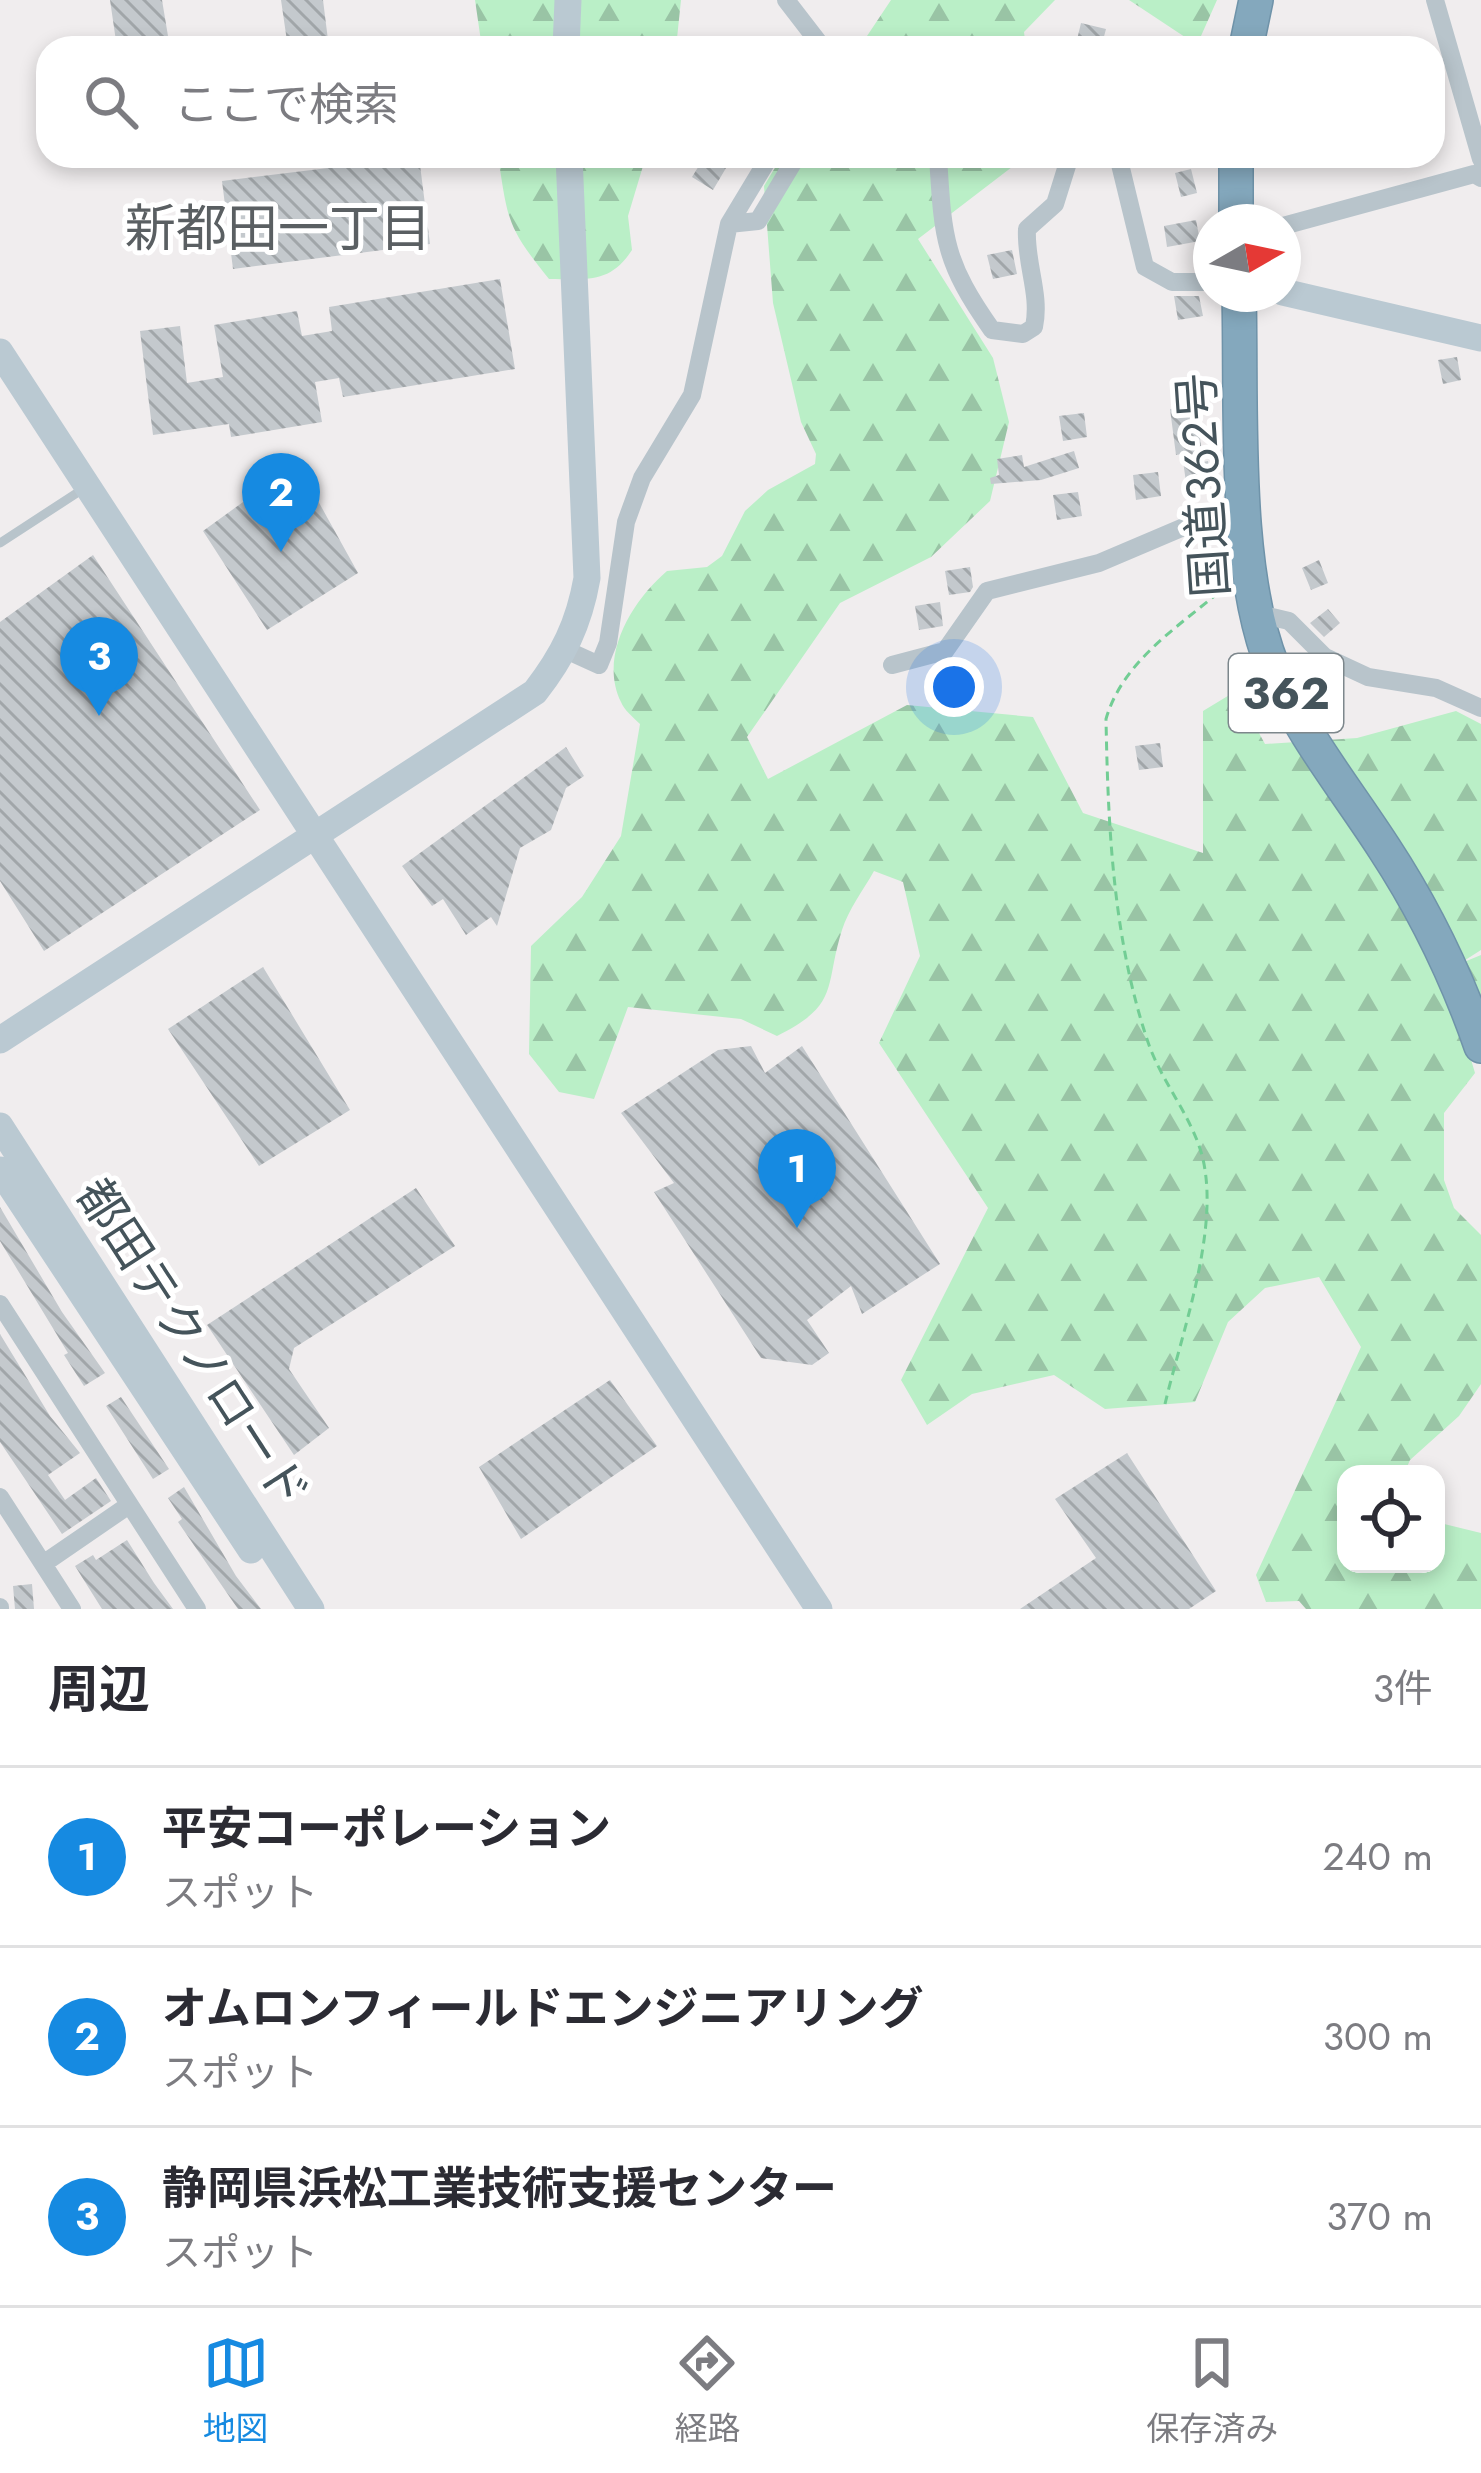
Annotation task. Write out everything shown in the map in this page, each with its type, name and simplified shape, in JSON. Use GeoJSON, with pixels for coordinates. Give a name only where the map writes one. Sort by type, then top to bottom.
{"type":"FeatureCollection","features":[{"type":"Feature","properties":{"kind":"highway"},"geometry":{"type":"LineString","coordinates":[[1248,36],[1256,0]]}},
{"type":"Feature","properties":{"kind":"highway"},"geometry":{"type":"LineString","coordinates":[[1236,168],[1237,204]]}},
{"type":"Feature","properties":{"kind":"highway","name":"国道362号"},"geometry":{"type":"LineString","coordinates":[[1240,312],[1249,566],[1272,665],[1293,707],[1433,933],[1481,1046]]}},
{"type":"Feature","properties":{"kind":"street"},"geometry":{"type":"LineString","coordinates":[[566,36],[568,0]]}},
{"type":"Feature","properties":{"kind":"street"},"geometry":{"type":"LineString","coordinates":[[786,0],[814,36]]}},
{"type":"Feature","properties":{"kind":"street"},"geometry":{"type":"LineString","coordinates":[[1435,0],[1481,159]]}},
{"type":"Feature","properties":{"kind":"street"},"geometry":{"type":"LineString","coordinates":[[0,1040],[535,692],[566,650],[581,612],[587,578],[570,168]]}},
{"type":"Feature","properties":{"kind":"street"},"geometry":{"type":"LineString","coordinates":[[566,650],[599,664],[608,644],[626,522],[642,478],[692,394],[729,224],[763,168]]}},
{"type":"Feature","properties":{"kind":"street"},"geometry":{"type":"LineString","coordinates":[[729,224],[758,221],[789,168]]}},
{"type":"Feature","properties":{"kind":"street"},"geometry":{"type":"LineString","coordinates":[[939,168],[943,236],[957,274],[992,330],[1023,334],[1034,327],[1038,309],[1027,230],[1055,204],[1066,168]]}},
{"type":"Feature","properties":{"kind":"street"},"geometry":{"type":"LineString","coordinates":[[1121,168],[1145,267],[1172,282],[1193,282]]}},
{"type":"Feature","properties":{"kind":"street"},"geometry":{"type":"LineString","coordinates":[[1301,221],[1474,174],[1481,178]]}},
{"type":"Feature","properties":{"kind":"street"},"geometry":{"type":"LineString","coordinates":[[1301,296],[1481,338]]}},
{"type":"Feature","properties":{"kind":"street"},"geometry":{"type":"LineString","coordinates":[[0,352],[819,1609]]}},
{"type":"Feature","properties":{"kind":"street"},"geometry":{"type":"LineString","coordinates":[[892,665],[945,651],[987,591],[1099,563],[1245,501]]}},
{"type":"Feature","properties":{"kind":"street"},"geometry":{"type":"LineString","coordinates":[[1260,614],[1289,621],[1325,657],[1368,677],[1436,688],[1481,708]]}},
{"type":"Feature","properties":{"kind":"street","name":"都田テクノロード"},"geometry":{"type":"LineString","coordinates":[[0,1126],[311,1609]]}},
{"type":"Feature","properties":{"kind":"street","name":"都田テクノロード"},"geometry":{"type":"LineString","coordinates":[[0,1170],[290,1609]]}},
{"type":"Feature","properties":{"kind":"street"},"geometry":{"type":"LineString","coordinates":[[0,1304],[197,1609]]}},
{"type":"Feature","properties":{"kind":"street"},"geometry":{"type":"LineString","coordinates":[[1,1501],[72,1609]]}},
{"type":"Feature","properties":{"kind":"street"},"geometry":{"type":"LineString","coordinates":[[43,1564],[129,1505]]}},
{"type":"Feature","properties":{"kind":"lane"},"geometry":{"type":"LineString","coordinates":[[0,543],[87,486]]}},
{"type":"Feature","properties":{"kind":"path"},"geometry":{"type":"LineString","coordinates":[[1165,1404],[1201,1251],[1205,1168],[1149,1045],[1138,1002],[1114,886],[1106,718],[1114,692],[1128,671],[1249,566]]}},
{"type":"Feature","properties":{"kind":"green space"},"geometry":{"type":"Polygon","coordinates":[[[475,0],[681,0],[677,36],[480,36],[475,0]]]}},
{"type":"Feature","properties":{"kind":"green space"},"geometry":{"type":"Polygon","coordinates":[[[891,0],[1055,0],[1024,36],[867,36],[891,0]]]}},
{"type":"Feature","properties":{"kind":"green space"},"geometry":{"type":"Polygon","coordinates":[[[1129,0],[1217,0],[1201,36],[1183,36],[1129,0]]]}},
{"type":"Feature","properties":{"kind":"green space"},"geometry":{"type":"Polygon","coordinates":[[[500,168],[642,168],[628,216],[632,250],[615,269],[596,277],[549,279],[525,247],[504,195],[500,168]]]}},
{"type":"Feature","properties":{"kind":"green space"},"geometry":{"type":"Polygon","coordinates":[[[775,168],[1011,168],[918,239],[993,358],[1009,422],[990,501],[931,557],[840,603],[747,737],[768,779],[907,705],[1033,717],[1083,813],[1203,853],[1203,711],[1236,691],[1265,744],[1357,738],[1456,711],[1481,724],[1481,950],[1459,964],[1481,955],[1481,1033],[1459,1019],[1475,1073],[1444,1113],[1444,1180],[1454,1208],[1481,1235],[1481,1384],[1459,1416],[1408,1465],[1337,1465],[1337,1573],[1445,1573],[1445,1524],[1481,1533],[1481,1609],[1306,1609],[1299,1601],[1266,1602],[1256,1575],[1361,1347],[1319,1277],[1265,1288],[1228,1322],[1195,1402],[1105,1409],[1054,1375],[972,1394],[927,1425],[901,1380],[988,1208],[879,1043],[920,956],[903,882],[874,871],[845,922],[821,1003],[777,1036],[741,1019],[628,1007],[594,1099],[559,1092],[529,1054],[531,946],[582,897],[621,836],[640,724],[622,705],[614,666],[631,613],[667,571],[707,567],[722,556],[745,511],[768,490],[815,464],[773,303],[764,186],[775,168]]]}},
{"type":"Feature","properties":{"kind":"building"},"geometry":{"type":"Polygon","coordinates":[[[110,0],[162,0],[168,36],[115,36],[110,0]]]}},
{"type":"Feature","properties":{"kind":"building"},"geometry":{"type":"Polygon","coordinates":[[[281,0],[323,0],[328,36],[286,36],[281,0]]]}},
{"type":"Feature","properties":{"kind":"building"},"geometry":{"type":"Polygon","coordinates":[[[1081,23],[1106,29],[1104,36],[1078,36],[1081,23]]]}},
{"type":"Feature","properties":{"kind":"building"},"geometry":{"type":"Polygon","coordinates":[[[329,168],[420,168],[430,244],[233,269],[222,181],[329,168]]]}},
{"type":"Feature","properties":{"kind":"building"},"geometry":{"type":"Polygon","coordinates":[[[698,168],[726,168],[713,190],[692,177],[698,168]]]}},
{"type":"Feature","properties":{"kind":"building"},"geometry":{"type":"Polygon","coordinates":[[[1191,169],[1197,193],[1181,197],[1175,173],[1191,169]]]}},
{"type":"Feature","properties":{"kind":"building"},"geometry":{"type":"Polygon","coordinates":[[[1193,221],[1193,242],[1167,247],[1164,226],[1193,221]]]}},
{"type":"Feature","properties":{"kind":"building"},"geometry":{"type":"Polygon","coordinates":[[[1012,250],[1017,274],[993,279],[987,255],[1012,250]]]}},
{"type":"Feature","properties":{"kind":"building"},"geometry":{"type":"Polygon","coordinates":[[[500,279],[515,369],[343,397],[339,378],[315,382],[322,422],[231,437],[229,424],[153,435],[140,331],[180,326],[187,383],[223,377],[214,325],[297,311],[302,336],[332,331],[329,307],[500,279]]]}},
{"type":"Feature","properties":{"kind":"building"},"geometry":{"type":"Polygon","coordinates":[[[1174,296],[1193,296],[1193,312],[1203,316],[1178,320],[1174,296]]]}},
{"type":"Feature","properties":{"kind":"building"},"geometry":{"type":"Polygon","coordinates":[[[1457,357],[1461,380],[1443,384],[1438,360],[1457,357]]]}},
{"type":"Feature","properties":{"kind":"building"},"geometry":{"type":"Polygon","coordinates":[[[1196,406],[1211,486],[1187,489],[1182,454],[1176,455],[1170,409],[1196,406]]]}},
{"type":"Feature","properties":{"kind":"building"},"geometry":{"type":"Polygon","coordinates":[[[1084,413],[1087,437],[1063,441],[1059,416],[1084,413]]]}},
{"type":"Feature","properties":{"kind":"building"},"geometry":{"type":"Polygon","coordinates":[[[1074,451],[1079,468],[1041,480],[991,484],[990,478],[999,475],[997,459],[1022,455],[1024,467],[1074,451]]]}},
{"type":"Feature","properties":{"kind":"building"},"geometry":{"type":"Polygon","coordinates":[[[297,463],[358,573],[267,630],[203,531],[297,463]]]}},
{"type":"Feature","properties":{"kind":"building"},"geometry":{"type":"Polygon","coordinates":[[[1158,472],[1161,496],[1136,500],[1133,475],[1158,472]]]}},
{"type":"Feature","properties":{"kind":"building"},"geometry":{"type":"Polygon","coordinates":[[[1078,492],[1082,516],[1057,520],[1053,495],[1078,492]]]}},
{"type":"Feature","properties":{"kind":"building"},"geometry":{"type":"Polygon","coordinates":[[[93,555],[260,810],[44,951],[0,881],[0,622],[93,555]]]}},
{"type":"Feature","properties":{"kind":"building"},"geometry":{"type":"Polygon","coordinates":[[[1319,560],[1328,583],[1311,590],[1302,568],[1319,560]]]}},
{"type":"Feature","properties":{"kind":"building"},"geometry":{"type":"Polygon","coordinates":[[[970,567],[970,592],[949,595],[945,571],[970,567]]]}},
{"type":"Feature","properties":{"kind":"building"},"geometry":{"type":"Polygon","coordinates":[[[940,602],[943,626],[919,630],[915,606],[940,602]]]}},
{"type":"Feature","properties":{"kind":"building"},"geometry":{"type":"Polygon","coordinates":[[[1328,609],[1340,623],[1324,637],[1310,623],[1328,609]]]}},
{"type":"Feature","properties":{"kind":"building"},"geometry":{"type":"Polygon","coordinates":[[[1160,743],[1163,767],[1139,770],[1135,746],[1160,743]]]}},
{"type":"Feature","properties":{"kind":"building"},"geometry":{"type":"Polygon","coordinates":[[[566,747],[584,776],[566,788],[551,830],[520,848],[497,926],[491,917],[466,935],[443,899],[432,906],[402,866],[566,747]]]}},
{"type":"Feature","properties":{"kind":"building"},"geometry":{"type":"Polygon","coordinates":[[[263,967],[350,1110],[259,1166],[168,1029],[263,967]]]}},
{"type":"Feature","properties":{"kind":"building"},"geometry":{"type":"Polygon","coordinates":[[[751,1046],[765,1073],[802,1046],[940,1264],[862,1314],[851,1286],[807,1320],[829,1353],[812,1365],[761,1358],[654,1192],[674,1183],[621,1113],[718,1050],[751,1046]]]}},
{"type":"Feature","properties":{"kind":"building"},"geometry":{"type":"Polygon","coordinates":[[[416,1188],[455,1246],[294,1348],[289,1369],[329,1428],[294,1455],[207,1325],[416,1188]]]}},
{"type":"Feature","properties":{"kind":"building"},"geometry":{"type":"Polygon","coordinates":[[[0,1207],[62,1312],[105,1373],[84,1386],[0,1241],[0,1207]]]}},
{"type":"Feature","properties":{"kind":"building"},"geometry":{"type":"Polygon","coordinates":[[[0,1334],[50,1416],[80,1453],[48,1475],[65,1500],[96,1478],[111,1501],[62,1534],[0,1442],[0,1334]]]}},
{"type":"Feature","properties":{"kind":"building"},"geometry":{"type":"Polygon","coordinates":[[[610,1380],[657,1446],[521,1539],[479,1467],[610,1380]]]}},
{"type":"Feature","properties":{"kind":"building"},"geometry":{"type":"Polygon","coordinates":[[[121,1397],[169,1469],[153,1479],[106,1406],[121,1397]]]}},
{"type":"Feature","properties":{"kind":"building"},"geometry":{"type":"Polygon","coordinates":[[[1127,1453],[1216,1591],[1189,1609],[1020,1609],[1096,1558],[1055,1499],[1127,1453]]]}},
{"type":"Feature","properties":{"kind":"building"},"geometry":{"type":"Polygon","coordinates":[[[184,1487],[261,1609],[238,1609],[178,1522],[182,1519],[168,1498],[184,1487]]]}},
{"type":"Feature","properties":{"kind":"building"},"geometry":{"type":"Polygon","coordinates":[[[127,1540],[173,1609],[102,1609],[75,1566],[93,1555],[96,1560],[127,1540]]]}},
{"type":"Feature","properties":{"kind":"building"},"geometry":{"type":"Polygon","coordinates":[[[32,1584],[34,1609],[15,1609],[13,1586],[32,1584]]]}},
{"type":"Feature","properties":{"kind":"place","name":"オムロンフィールドエンジニアリング"},"geometry":{"type":"Point","coordinates":[281,552]}},
{"type":"Feature","properties":{"kind":"place","name":"静岡県浜松工業技術支援センター"},"geometry":{"type":"Point","coordinates":[99,716]}},
{"type":"Feature","properties":{"kind":"place","name":"平安コーポレーション"},"geometry":{"type":"Point","coordinates":[797,1228]}},
{"type":"Feature","properties":{"kind":"district","name":"新都田一丁目"},"geometry":{"type":"Point","coordinates":[278,228]}}]}
